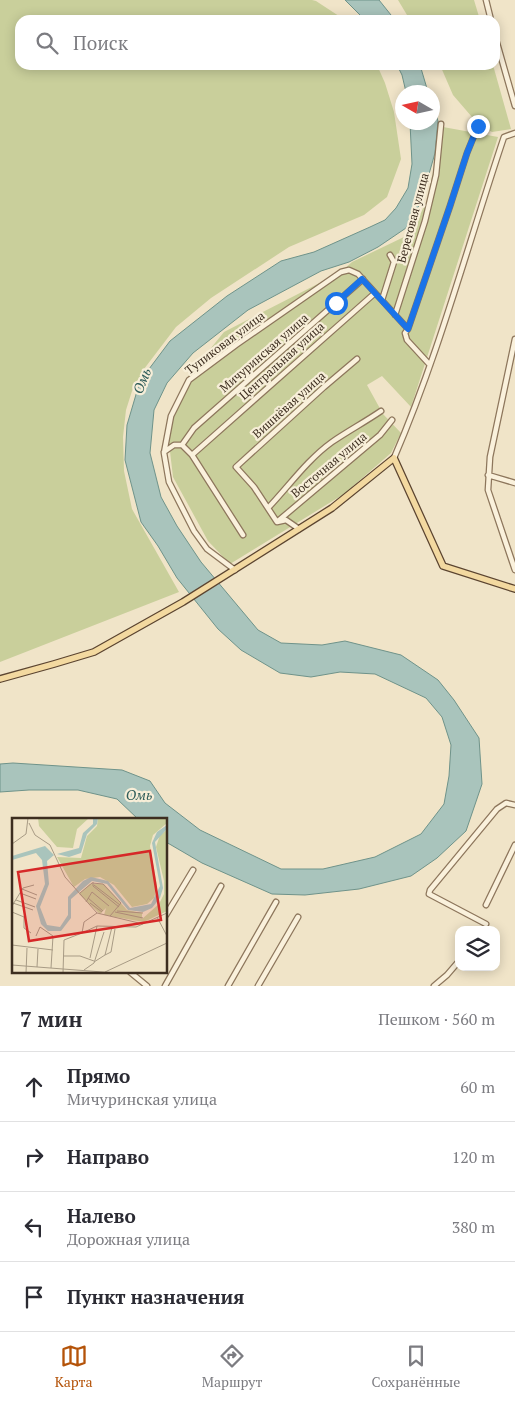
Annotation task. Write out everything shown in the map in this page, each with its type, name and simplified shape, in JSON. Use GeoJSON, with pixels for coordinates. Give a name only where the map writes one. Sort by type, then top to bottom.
{"type":"FeatureCollection","features":[{"type":"Feature","properties":{"kind":"main road"},"geometry":{"type":"LineString","coordinates":[[0,678],[94,652],[183,602],[332,508],[394,458],[443,566],[515,589]]}},
{"type":"Feature","properties":{"kind":"street"},"geometry":{"type":"LineString","coordinates":[[486,0],[490,15]]}},
{"type":"Feature","properties":{"kind":"street"},"geometry":{"type":"LineString","coordinates":[[500,54],[515,106]]}},
{"type":"Feature","properties":{"kind":"street","name":"Береговая улица"},"geometry":{"type":"LineString","coordinates":[[395,315],[424,221],[433,184],[441,124]]}},
{"type":"Feature","properties":{"kind":"street"},"geometry":{"type":"LineString","coordinates":[[430,365],[407,340],[405,332],[408,329],[467,153],[478,126]]}},
{"type":"Feature","properties":{"kind":"street"},"geometry":{"type":"LineString","coordinates":[[394,458],[430,365],[475,221],[504,137],[515,133]]}},
{"type":"Feature","properties":{"kind":"street"},"geometry":{"type":"LineString","coordinates":[[382,300],[394,262],[390,255]]}},
{"type":"Feature","properties":{"kind":"street","name":"Тупиковая улица"},"geometry":{"type":"LineString","coordinates":[[234,571],[208,549],[194,531],[169,482],[164,453],[171,416],[189,380],[236,345],[341,272],[349,270],[358,274],[362,279]]}},
{"type":"Feature","properties":{"kind":"street"},"geometry":{"type":"LineString","coordinates":[[362,279],[408,329]]}},
{"type":"Feature","properties":{"kind":"street","name":"Мичуринская улица"},"geometry":{"type":"LineString","coordinates":[[182,445],[194,428],[362,279]]}},
{"type":"Feature","properties":{"kind":"street","name":"Центральная улица"},"geometry":{"type":"LineString","coordinates":[[192,455],[273,381],[375,293]]}},
{"type":"Feature","properties":{"kind":"street"},"geometry":{"type":"LineString","coordinates":[[515,339],[488,475],[488,490],[515,570]]}},
{"type":"Feature","properties":{"kind":"street","name":"Вишнёвая улица"},"geometry":{"type":"LineString","coordinates":[[268,508],[254,487],[236,468],[357,359]]}},
{"type":"Feature","properties":{"kind":"street"},"geometry":{"type":"LineString","coordinates":[[509,364],[515,366]]}},
{"type":"Feature","properties":{"kind":"street"},"geometry":{"type":"LineString","coordinates":[[298,529],[286,520],[277,522],[268,508],[299,473],[332,442],[381,411]]}},
{"type":"Feature","properties":{"kind":"street","name":"Восточная улица"},"geometry":{"type":"LineString","coordinates":[[277,522],[380,435],[392,420]]}},
{"type":"Feature","properties":{"kind":"street"},"geometry":{"type":"LineString","coordinates":[[164,453],[174,445],[182,445],[192,455],[243,534]]}},
{"type":"Feature","properties":{"kind":"street"},"geometry":{"type":"LineString","coordinates":[[488,475],[515,483]]}},
{"type":"Feature","properties":{"kind":"street"},"geometry":{"type":"LineString","coordinates":[[486,924],[429,894],[430,890],[497,809],[506,803],[515,805]]}},
{"type":"Feature","properties":{"kind":"street"},"geometry":{"type":"LineString","coordinates":[[486,905],[515,845]]}},
{"type":"Feature","properties":{"kind":"street"},"geometry":{"type":"LineString","coordinates":[[168,912],[193,870]]}},
{"type":"Feature","properties":{"kind":"street"},"geometry":{"type":"LineString","coordinates":[[165,986],[221,886]]}},
{"type":"Feature","properties":{"kind":"street"},"geometry":{"type":"LineString","coordinates":[[228,986],[276,902]]}},
{"type":"Feature","properties":{"kind":"street"},"geometry":{"type":"LineString","coordinates":[[258,986],[298,917]]}},
{"type":"Feature","properties":{"kind":"street"},"geometry":{"type":"LineString","coordinates":[[434,986],[455,967]]}},
{"type":"Feature","properties":{"kind":"street"},"geometry":{"type":"LineString","coordinates":[[132,974],[147,986]]}},
{"type":"Feature","properties":{"kind":"green space"},"geometry":{"type":"Polygon","coordinates":[[[0,0],[316,1],[337,15],[15,15],[15,70],[379,70],[394,112],[395,130],[397,130],[401,159],[387,197],[364,215],[289,247],[211,298],[176,327],[144,369],[132,391],[126,410],[123,437],[124,471],[132,509],[179,592],[0,662],[0,0]]]}},
{"type":"Feature","properties":{"kind":"green space"},"geometry":{"type":"Polygon","coordinates":[[[398,0],[474,0],[478,15],[407,15],[398,0]]]}},
{"type":"Feature","properties":{"kind":"green space"},"geometry":{"type":"Polygon","coordinates":[[[442,70],[494,70],[511,129],[492,132],[478,124],[453,95],[442,70]]]}},
{"type":"Feature","properties":{"kind":"green space"},"geometry":{"type":"Polygon","coordinates":[[[443,127],[498,137],[411,407],[382,376],[367,385],[383,414],[401,433],[391,453],[344,494],[230,564],[208,541],[173,477],[167,426],[189,375],[224,332],[341,272],[352,262],[406,236],[426,204],[443,127]]]}},
{"type":"Feature","properties":{"kind":"water"},"geometry":{"type":"Polygon","coordinates":[[[345,0],[379,0],[391,15],[360,15],[345,0]]]}},
{"type":"Feature","properties":{"kind":"water"},"geometry":{"type":"Polygon","coordinates":[[[400,70],[421,70],[426,85],[404,85],[400,70]]]}},
{"type":"Feature","properties":{"kind":"water","name":"Омь"},"geometry":{"type":"Polygon","coordinates":[[[410,130],[437,130],[435,153],[421,202],[406,228],[378,247],[349,262],[321,271],[248,310],[193,353],[167,383],[154,410],[150,453],[161,497],[177,526],[201,562],[258,630],[281,643],[322,645],[345,641],[401,655],[438,680],[454,700],[479,738],[482,784],[466,831],[437,858],[411,876],[359,889],[305,895],[272,894],[202,863],[168,843],[168,818],[137,818],[117,799],[78,790],[0,792],[0,764],[13,763],[122,770],[150,781],[165,803],[200,830],[281,869],[323,869],[375,857],[421,834],[444,804],[449,776],[451,745],[442,717],[426,698],[375,674],[340,672],[311,677],[280,673],[241,650],[218,629],[177,578],[141,522],[125,460],[127,425],[140,381],[170,341],[227,296],[281,261],[314,252],[385,220],[396,208],[408,188],[412,164],[410,130]]]}},
{"type":"Feature","properties":{"kind":"route"},"geometry":{"type":"LineString","coordinates":[[336,303],[362,279],[408,329],[459,176],[478,126]]}}]}
